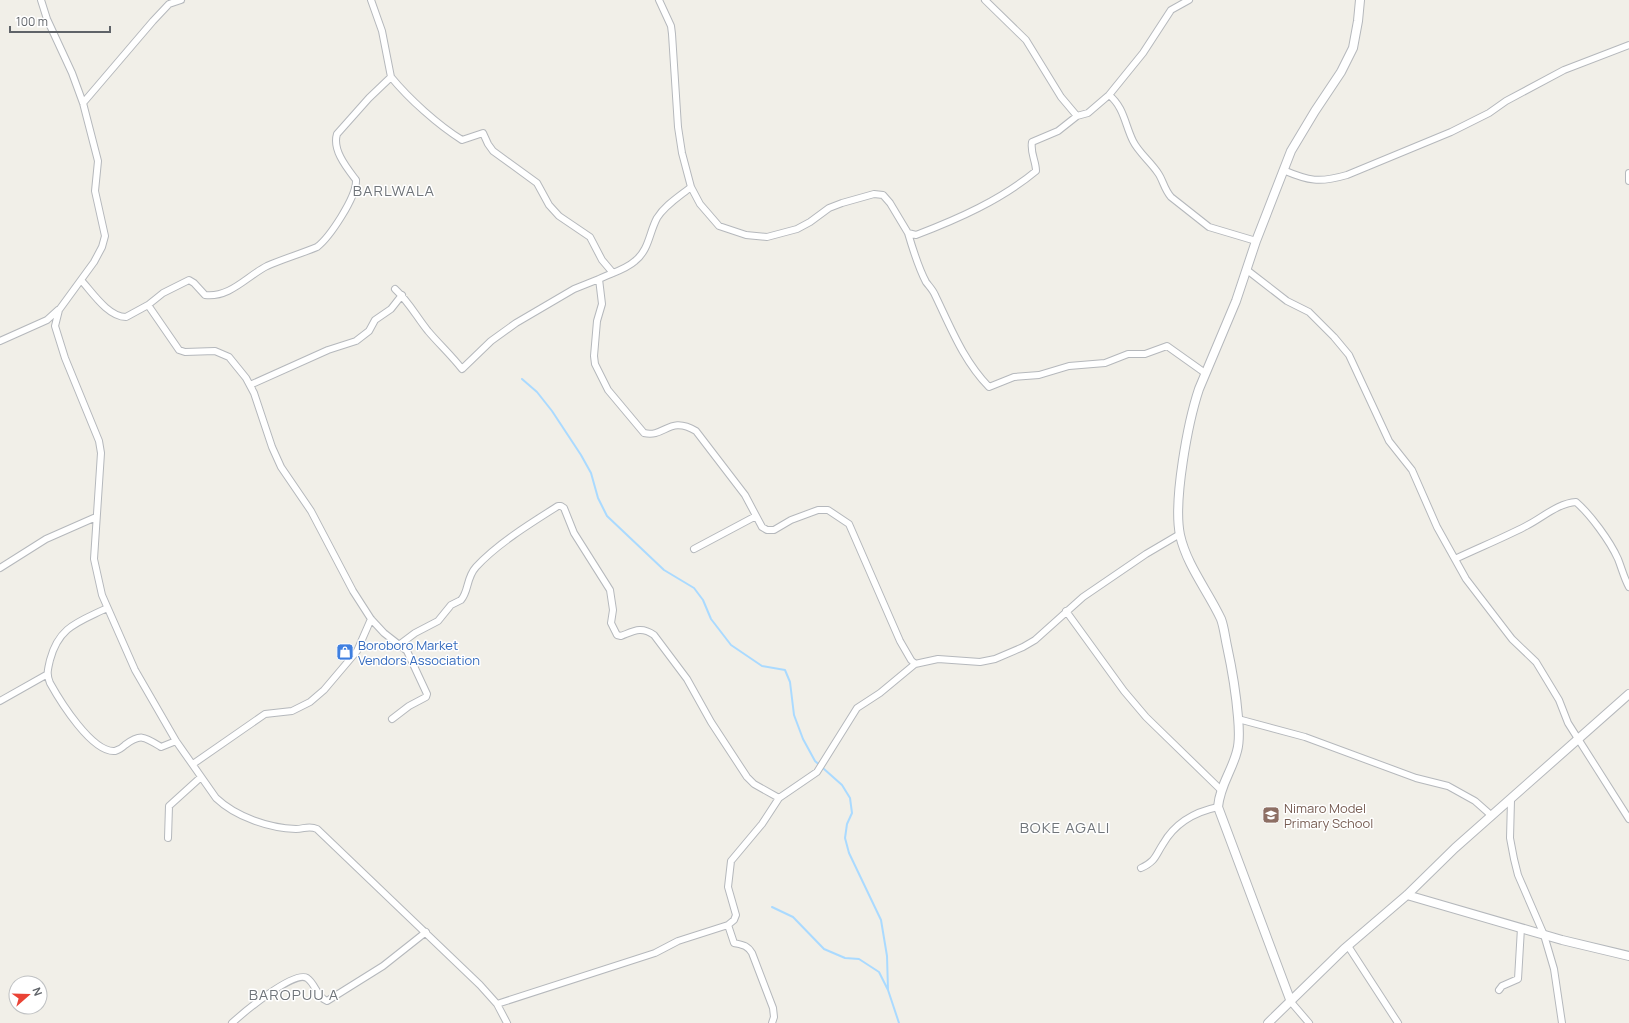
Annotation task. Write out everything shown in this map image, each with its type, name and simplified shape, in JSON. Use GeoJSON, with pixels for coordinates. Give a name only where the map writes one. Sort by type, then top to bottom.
{"type":"FeatureCollection","features":[{"type":"Feature","properties":{"kind":"street"},"geometry":{"type":"LineString","coordinates":[[0,341],[46,320],[59,310],[94,262],[102,247],[105,236],[95,191],[98,160],[83,103],[72,74],[47,19],[41,0]]}},
{"type":"Feature","properties":{"kind":"street"},"geometry":{"type":"LineString","coordinates":[[83,103],[164,9],[169,4],[181,0]]}},
{"type":"Feature","properties":{"kind":"street"},"geometry":{"type":"LineString","coordinates":[[372,0],[382,31],[391,77],[432,117],[462,140],[483,133],[493,151],[537,183],[549,205],[559,216],[590,237],[602,260],[613,273]]}},
{"type":"Feature","properties":{"kind":"street"},"geometry":{"type":"LineString","coordinates":[[659,0],[671,26],[678,127],[682,153],[691,187],[700,204],[719,226],[746,235],[767,237],[797,230],[829,208],[842,202],[874,194],[883,195],[890,203],[908,233],[921,270],[934,292],[948,326],[972,366],[989,387],[1014,377],[1039,376],[1069,366],[1105,364],[1128,354],[1145,354],[1167,346],[1205,373]]}},
{"type":"Feature","properties":{"kind":"street"},"geometry":{"type":"LineString","coordinates":[[985,0],[1026,40],[1061,96],[1077,116]]}},
{"type":"Feature","properties":{"kind":"street"},"geometry":{"type":"LineString","coordinates":[[908,233],[916,235],[932,229],[1007,193],[1036,171],[1036,164],[1031,154],[1032,142],[1058,131],[1077,116],[1088,113],[1109,95],[1143,53],[1171,10],[1189,0]]}},
{"type":"Feature","properties":{"kind":"street"},"geometry":{"type":"LineString","coordinates":[[1309,1023],[1291,1002],[1218,808],[1220,789],[1237,750],[1238,719],[1230,662],[1222,622],[1190,563],[1180,534],[1178,511],[1184,459],[1194,403],[1205,373],[1236,301],[1256,241],[1291,151],[1341,72],[1353,48],[1360,0]]}},
{"type":"Feature","properties":{"kind":"street"},"geometry":{"type":"LineString","coordinates":[[1283,170],[1313,181],[1331,180],[1347,175],[1451,132],[1484,116],[1506,101],[1564,70],[1629,45]]}},
{"type":"Feature","properties":{"kind":"street"},"geometry":{"type":"LineString","coordinates":[[81,280],[110,311],[122,317],[126,317],[148,305],[163,293],[189,280],[194,283],[205,295],[227,290],[242,284],[263,268],[297,256],[321,244],[352,199],[356,184],[356,180],[339,152],[336,140],[338,134],[369,98],[391,77]]}},
{"type":"Feature","properties":{"kind":"street"},"geometry":{"type":"LineString","coordinates":[[1109,95],[1122,110],[1132,140],[1158,173],[1171,197],[1209,227],[1256,241]]}},
{"type":"Feature","properties":{"kind":"street"},"geometry":{"type":"LineString","coordinates":[[1629,173],[1629,181]]}},
{"type":"Feature","properties":{"kind":"street"},"geometry":{"type":"LineString","coordinates":[[395,289],[408,301],[427,330],[447,350],[462,369],[491,341],[511,326],[574,289],[628,266],[643,254],[658,218],[666,207],[691,187]]}},
{"type":"Feature","properties":{"kind":"street"},"geometry":{"type":"LineString","coordinates":[[1246,270],[1287,301],[1309,312],[1334,337],[1349,355],[1389,441],[1412,470],[1437,527],[1466,579],[1512,639],[1536,662],[1559,700],[1568,723],[1629,818]]}},
{"type":"Feature","properties":{"kind":"street"},"geometry":{"type":"LineString","coordinates":[[599,279],[602,304],[598,321],[594,356],[595,364],[608,390],[644,433],[655,433],[673,425],[688,427],[696,431],[734,481],[762,527],[767,530],[774,530],[791,520],[818,510],[828,510],[849,524],[900,641],[915,664]]}},
{"type":"Feature","properties":{"kind":"street"},"geometry":{"type":"LineString","coordinates":[[250,385],[328,350],[356,341],[369,330],[375,320],[391,309],[402,295]]}},
{"type":"Feature","properties":{"kind":"street"},"geometry":{"type":"LineString","coordinates":[[148,305],[179,350],[185,352],[216,351],[229,357],[250,385],[265,423],[272,447],[281,467],[311,511],[341,570],[371,619],[384,634],[405,648],[410,656],[428,696],[409,706],[392,719]]}},
{"type":"Feature","properties":{"kind":"street"},"geometry":{"type":"LineString","coordinates":[[59,310],[55,322],[56,331],[100,447],[94,559],[97,578],[107,608],[135,670],[176,741],[216,798],[225,806],[248,818],[271,825],[295,829],[309,827],[317,829],[480,985],[497,1004],[507,1023]]}},
{"type":"Feature","properties":{"kind":"street"},"geometry":{"type":"LineString","coordinates":[[1455,559],[1524,527],[1569,502],[1576,502],[1596,525],[1617,558],[1622,574],[1629,587]]}},
{"type":"Feature","properties":{"kind":"street"},"geometry":{"type":"LineString","coordinates":[[399,645],[415,633],[438,621],[451,605],[461,600],[471,573],[482,562],[518,532],[558,506],[561,506],[564,508],[574,533],[610,590],[613,610],[610,619],[615,631],[621,636],[638,629],[646,630],[654,635],[688,679],[702,702],[710,722],[722,736],[747,777],[754,784],[779,798]]}},
{"type":"Feature","properties":{"kind":"street"},"geometry":{"type":"LineString","coordinates":[[0,568],[46,539],[96,516]]}},
{"type":"Feature","properties":{"kind":"street"},"geometry":{"type":"LineString","coordinates":[[694,548],[756,516]]}},
{"type":"Feature","properties":{"kind":"street"},"geometry":{"type":"LineString","coordinates":[[497,1004],[655,954],[678,941],[728,925],[734,920],[736,915],[728,887],[731,861],[762,824],[779,798],[817,772],[857,708],[880,693],[915,664],[938,659],[971,663],[995,659],[1035,640],[1066,611],[1146,554],[1180,534]]}},
{"type":"Feature","properties":{"kind":"street"},"geometry":{"type":"LineString","coordinates":[[0,702],[46,675],[52,654],[62,634],[76,622],[107,608]]}},
{"type":"Feature","properties":{"kind":"street"},"geometry":{"type":"LineString","coordinates":[[1066,611],[1124,691],[1146,717],[1220,789]]}},
{"type":"Feature","properties":{"kind":"street"},"geometry":{"type":"LineString","coordinates":[[193,764],[265,714],[292,711],[310,702],[324,690],[357,651],[371,619]]}},
{"type":"Feature","properties":{"kind":"street"},"geometry":{"type":"LineString","coordinates":[[46,675],[58,697],[82,729],[105,749],[114,751],[120,749],[139,737],[144,737],[161,747],[176,741]]}},
{"type":"Feature","properties":{"kind":"street"},"geometry":{"type":"LineString","coordinates":[[1268,1023],[1348,946],[1407,895],[1455,848],[1629,694]]}},
{"type":"Feature","properties":{"kind":"street"},"geometry":{"type":"LineString","coordinates":[[1238,719],[1305,736],[1416,778],[1448,786],[1475,801],[1492,816]]}},
{"type":"Feature","properties":{"kind":"street"},"geometry":{"type":"LineString","coordinates":[[168,838],[169,806],[201,777]]}},
{"type":"Feature","properties":{"kind":"street"},"geometry":{"type":"LineString","coordinates":[[1511,800],[1510,838],[1514,859],[1518,876],[1544,935],[1554,969],[1562,1023]]}},
{"type":"Feature","properties":{"kind":"street"},"geometry":{"type":"LineString","coordinates":[[1141,868],[1151,864],[1176,825],[1206,810],[1218,808]]}},
{"type":"Feature","properties":{"kind":"street"},"geometry":{"type":"LineString","coordinates":[[1407,895],[1544,935],[1629,956]]}},
{"type":"Feature","properties":{"kind":"street"},"geometry":{"type":"LineString","coordinates":[[728,925],[734,943],[748,947],[752,953],[773,1008],[774,1017],[772,1023]]}},
{"type":"Feature","properties":{"kind":"street"},"geometry":{"type":"LineString","coordinates":[[1499,990],[1502,986],[1518,979],[1521,928]]}},
{"type":"Feature","properties":{"kind":"street"},"geometry":{"type":"LineString","coordinates":[[232,1023],[253,1005],[292,980],[301,976],[307,978],[313,984],[322,999],[327,1001],[383,966],[426,932]]}},
{"type":"Feature","properties":{"kind":"street"},"geometry":{"type":"LineString","coordinates":[[1348,946],[1398,1023]]}},
{"type":"Feature","properties":{"kind":"waterway"},"geometry":{"type":"LineString","coordinates":[[522,379],[537,392],[552,411],[581,455],[591,473],[598,498],[607,516],[664,570],[694,588],[703,600],[711,619],[731,645],[762,666],[785,670],[790,682],[794,715],[803,739],[815,761],[842,785],[850,798],[852,813],[847,824],[845,838],[849,853],[881,920],[887,956],[888,990]]}},
{"type":"Feature","properties":{"kind":"waterway"},"geometry":{"type":"LineString","coordinates":[[772,907],[793,917],[824,949],[845,958],[859,959],[879,972],[888,990],[899,1023]]}},
{"type":"Feature","properties":{"kind":"place","name":"Boroboro Market Vendors Association"},"geometry":{"type":"Point","coordinates":[345,652]}},
{"type":"Feature","properties":{"kind":"place","name":"Nimaro Model Primary School"},"geometry":{"type":"Point","coordinates":[1271,815]}},
{"type":"Feature","properties":{"kind":"district","name":"BARLWALA"},"geometry":{"type":"Point","coordinates":[394,191]}},
{"type":"Feature","properties":{"kind":"district","name":"BOKE AGALI"},"geometry":{"type":"Point","coordinates":[1065,828]}},
{"type":"Feature","properties":{"kind":"district","name":"BAROPUU A"},"geometry":{"type":"Point","coordinates":[294,995]}}]}
